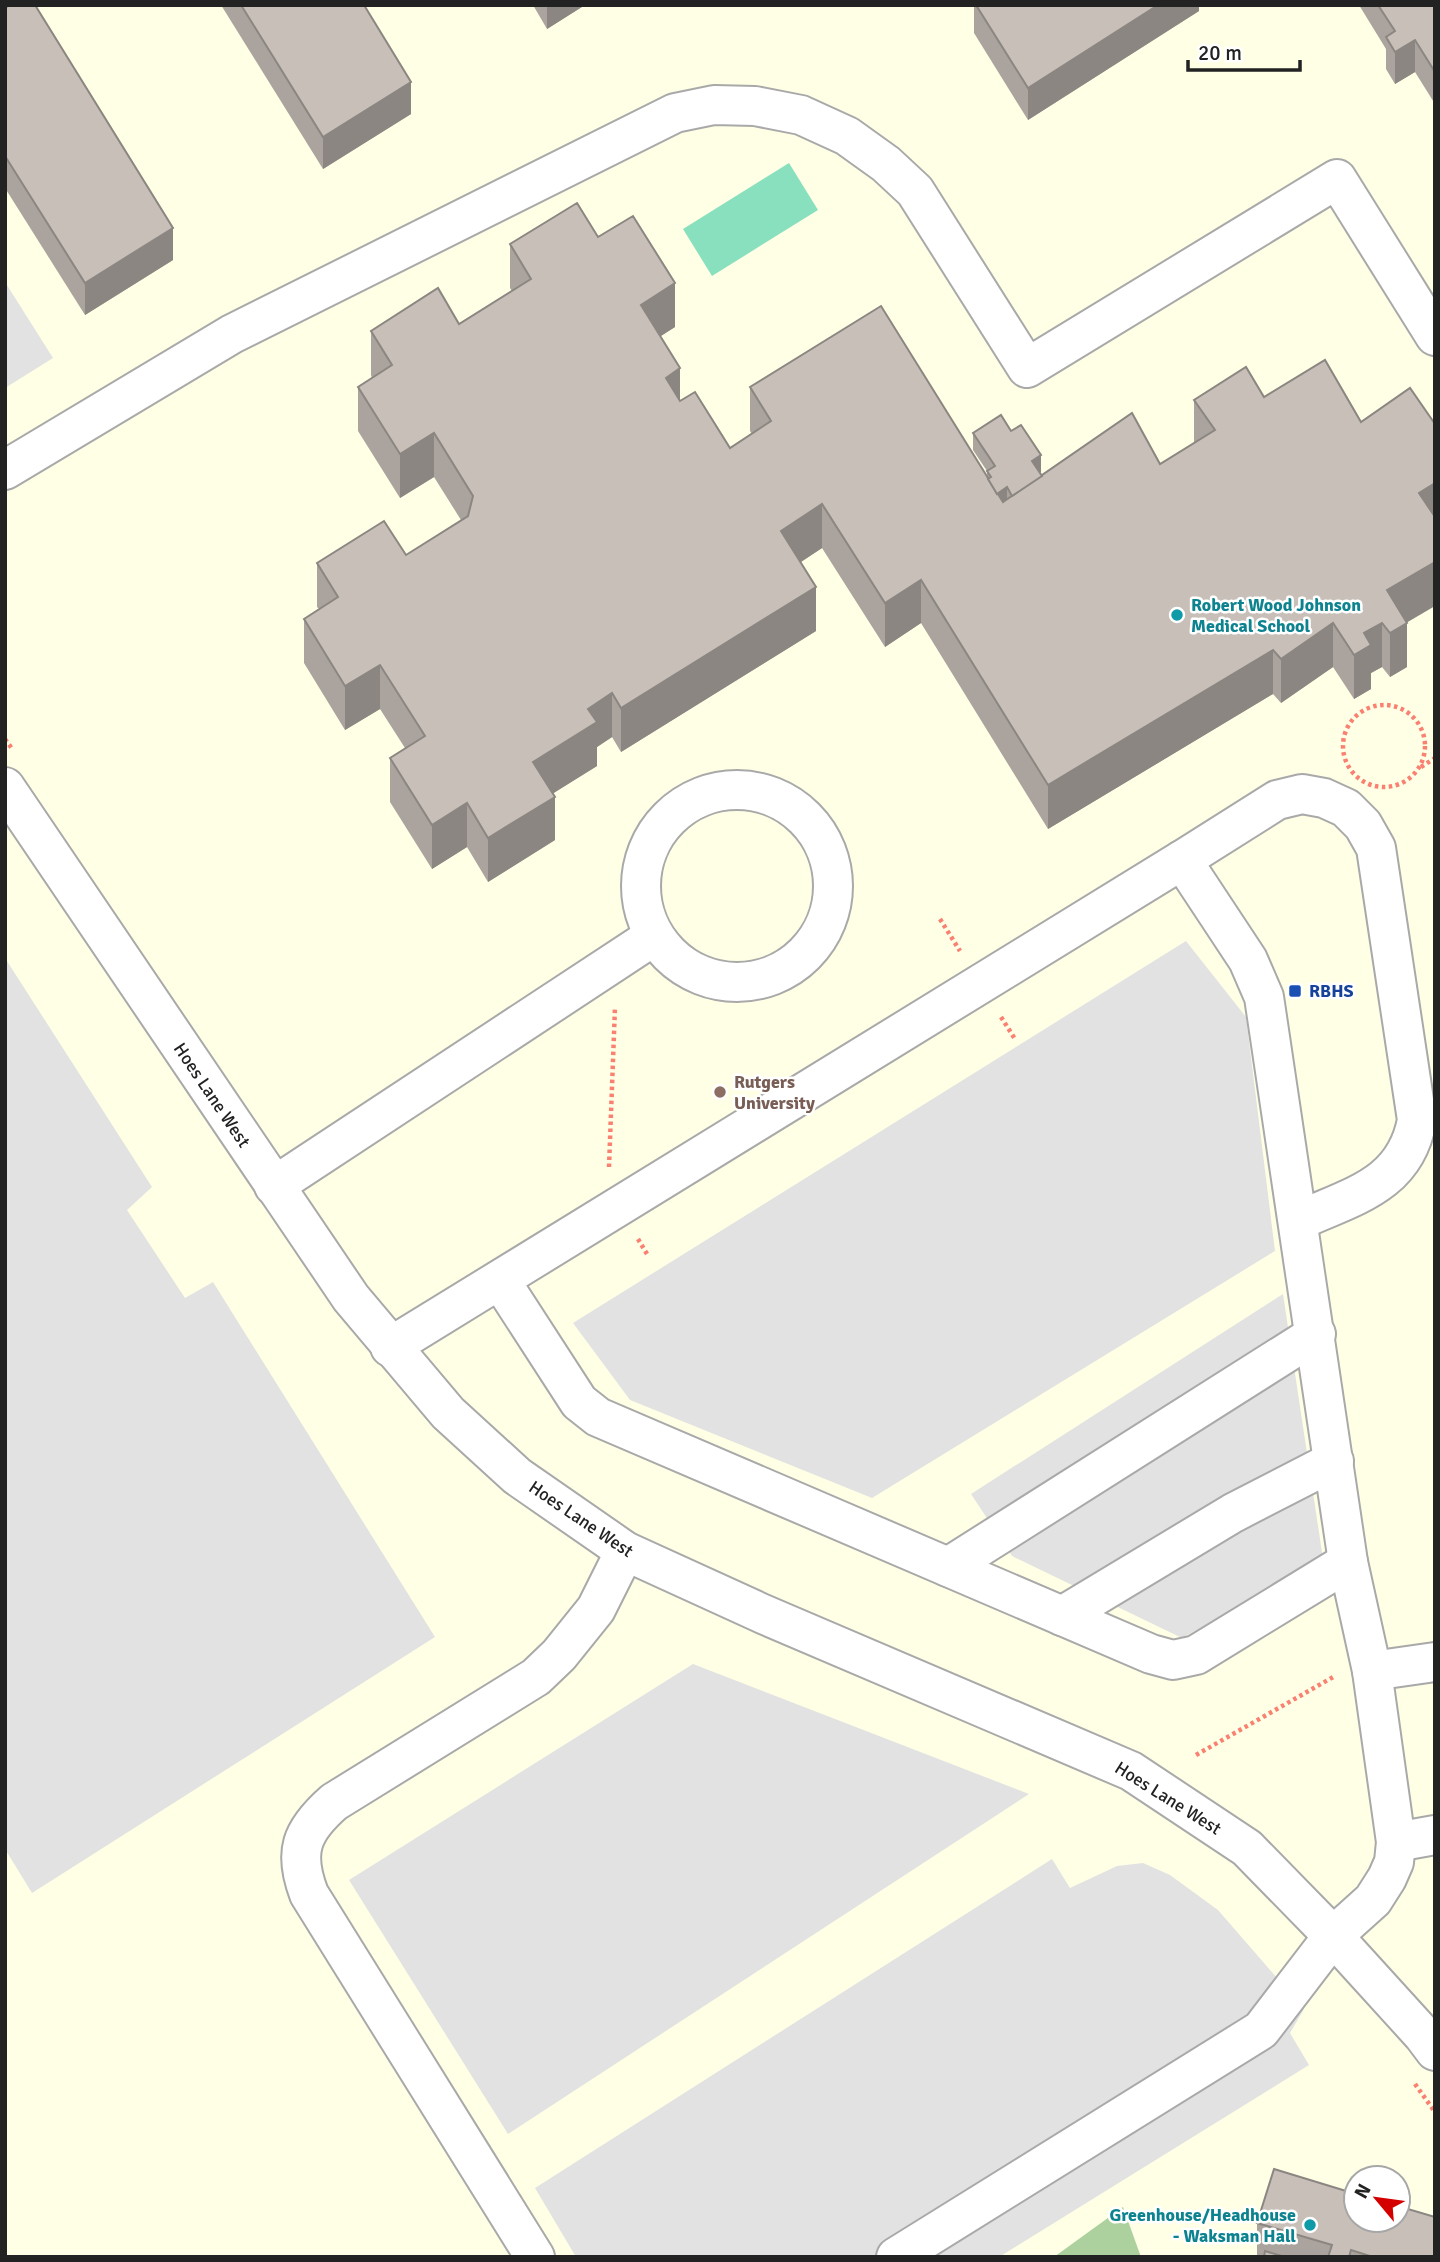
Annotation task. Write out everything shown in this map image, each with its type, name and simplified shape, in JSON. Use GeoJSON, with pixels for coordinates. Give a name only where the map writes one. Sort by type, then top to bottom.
{"type":"FeatureCollection","features":[{"type":"Feature","properties":{"kind":"street"},"geometry":{"type":"LineString","coordinates":[[5,470],[232,334],[675,113],[714,105],[755,106],[801,116],[847,136],[886,164],[915,191],[1027,368],[1337,180],[1435,336]]}},
{"type":"Feature","properties":{"kind":"street","name":"Hoes Lane West"},"geometry":{"type":"LineString","coordinates":[[5,787],[351,1298],[448,1413],[517,1476],[625,1551],[762,1614],[1131,1771],[1247,1848],[1333,1936],[1435,2051]]}},
{"type":"Feature","properties":{"kind":"street"},"geometry":{"type":"LineString","coordinates":[[725,791],[755,792],[791,806],[814,829],[828,855],[834,886],[832,905],[816,942],[803,957],[787,969],[749,982],[718,981],[700,975],[674,959],[654,936],[644,908],[642,868],[648,848],[658,831],[671,816],[687,804],[705,795],[725,791]]}},
{"type":"Feature","properties":{"kind":"street"},"geometry":{"type":"LineString","coordinates":[[390,1346],[1277,800],[1302,794],[1324,798],[1346,808],[1363,825],[1376,848],[1417,1120],[1413,1140],[1400,1163],[1380,1183],[1298,1221]]}},
{"type":"Feature","properties":{"kind":"street"},"geometry":{"type":"LineString","coordinates":[[896,2257],[1261,2030],[1333,1936],[1373,1900],[1394,1862],[1396,1842],[1359,1670],[1334,1461],[1264,997],[1248,960],[1182,860]]}},
{"type":"Feature","properties":{"kind":"street"},"geometry":{"type":"LineString","coordinates":[[274,1186],[654,936]]}},
{"type":"Feature","properties":{"kind":"street"},"geometry":{"type":"LineString","coordinates":[[500,1280],[579,1402],[598,1417],[1150,1654],[1173,1660],[1196,1655],[1348,1562]]}},
{"type":"Feature","properties":{"kind":"street"},"geometry":{"type":"LineString","coordinates":[[948,1567],[1316,1334]]}},
{"type":"Feature","properties":{"kind":"street"},"geometry":{"type":"LineString","coordinates":[[1062,1616],[1233,1513],[1334,1461]]}},
{"type":"Feature","properties":{"kind":"street"},"geometry":{"type":"LineString","coordinates":[[534,2257],[309,1894],[303,1879],[301,1845],[316,1818],[334,1802],[536,1677],[559,1655],[596,1609],[625,1551]]}},
{"type":"Feature","properties":{"kind":"street"},"geometry":{"type":"LineString","coordinates":[[1359,1670],[1435,1662]]}},
{"type":"Feature","properties":{"kind":"street"},"geometry":{"type":"LineString","coordinates":[[1396,1842],[1435,1835]]}},
{"type":"Feature","properties":{"kind":"path"},"geometry":{"type":"LineString","coordinates":[[1419,768],[1424,754],[1424,741],[1421,727],[1413,716],[1401,708],[1374,705],[1361,711],[1350,721],[1344,733],[1342,747],[1345,761],[1352,773],[1363,782],[1376,786],[1401,783],[1435,758]]}},
{"type":"Feature","properties":{"kind":"path"},"geometry":{"type":"LineString","coordinates":[[940,919],[961,951]]}},
{"type":"Feature","properties":{"kind":"path"},"geometry":{"type":"LineString","coordinates":[[609,1178],[615,996]]}},
{"type":"Feature","properties":{"kind":"path"},"geometry":{"type":"LineString","coordinates":[[997,1010],[1015,1039]]}},
{"type":"Feature","properties":{"kind":"path"},"geometry":{"type":"LineString","coordinates":[[1196,1755],[1359,1670]]}},
{"type":"Feature","properties":{"kind":"shaded area","name":"Rutgers University"},"geometry":{"type":"Polygon","coordinates":[[[5,5],[1435,5],[1435,2257],[5,2257],[5,5]]]}},
{"type":"Feature","properties":{"kind":"shaded area"},"geometry":{"type":"Polygon","coordinates":[[[5,282],[53,358],[5,388],[5,282]]]}},
{"type":"Feature","properties":{"kind":"shaded area"},"geometry":{"type":"Polygon","coordinates":[[[1186,941],[1246,1017],[1275,1251],[872,1498],[630,1400],[573,1323],[1186,941]]]}},
{"type":"Feature","properties":{"kind":"shaded area"},"geometry":{"type":"Polygon","coordinates":[[[5,958],[152,1187],[127,1210],[185,1298],[213,1282],[435,1637],[32,1893],[5,1849],[5,958]]]}},
{"type":"Feature","properties":{"kind":"shaded area"},"geometry":{"type":"Polygon","coordinates":[[[1283,1294],[1323,1559],[1182,1638],[1012,1556],[971,1494],[1283,1294]]]}},
{"type":"Feature","properties":{"kind":"shaded area"},"geometry":{"type":"Polygon","coordinates":[[[693,1664],[1029,1794],[508,2134],[349,1880],[693,1664]]]}},
{"type":"Feature","properties":{"kind":"shaded area"},"geometry":{"type":"Polygon","coordinates":[[[1052,1859],[1070,1888],[1117,1866],[1143,1863],[1170,1875],[1218,1910],[1304,2009],[1290,2033],[1309,2065],[999,2257],[576,2257],[535,2188],[1052,1859]]]}},
{"type":"Feature","properties":{"kind":"green space"},"geometry":{"type":"Polygon","coordinates":[[[789,163],[818,210],[712,276],[683,229],[789,163]]]}},
{"type":"Feature","properties":{"kind":"green space"},"geometry":{"type":"Polygon","coordinates":[[[1123,2207],[1141,2257],[1054,2257],[1123,2207]]]}},
{"type":"Feature","properties":{"kind":"building"},"geometry":{"type":"Polygon","coordinates":[[[10,5],[35,5],[173,228],[85,283],[5,156],[5,8],[10,5]]]}},
{"type":"Feature","properties":{"kind":"building"},"geometry":{"type":"Polygon","coordinates":[[[241,5],[364,5],[411,82],[323,137],[241,5]]]}},
{"type":"Feature","properties":{"kind":"building"},"geometry":{"type":"Polygon","coordinates":[[[976,5],[1158,5],[1028,88],[976,5]]]}},
{"type":"Feature","properties":{"kind":"building"},"geometry":{"type":"Polygon","coordinates":[[[1378,5],[1435,5],[1435,72],[1415,40],[1395,52],[1386,37],[1395,31],[1378,5]]]}},
{"type":"Feature","properties":{"kind":"building"},"geometry":{"type":"Polygon","coordinates":[[[577,203],[598,237],[633,216],[675,283],[641,305],[680,368],[666,378],[680,401],[695,392],[730,448],[771,421],[750,387],[881,306],[1003,502],[1132,413],[1160,464],[1215,430],[1194,400],[1246,367],[1264,397],[1325,360],[1361,422],[1410,388],[1435,424],[1435,483],[1419,493],[1435,517],[1435,562],[1387,590],[1407,623],[1390,633],[1382,623],[1364,633],[1371,645],[1354,655],[1333,623],[1281,659],[1273,650],[1048,785],[921,580],[885,603],[822,504],[781,531],[816,587],[621,708],[612,693],[588,709],[597,722],[533,762],[555,797],[488,838],[467,803],[432,825],[390,758],[425,736],[380,665],[345,686],[304,619],[338,597],[317,563],[384,521],[406,555],[468,516],[473,496],[434,433],[400,454],[358,387],[392,365],[371,331],[438,288],[459,324],[531,279],[510,244],[577,203]]]}},
{"type":"Feature","properties":{"kind":"building"},"geometry":{"type":"Polygon","coordinates":[[[1001,415],[1011,431],[1021,425],[1041,455],[1032,461],[1042,476],[1012,496],[1007,487],[997,494],[988,479],[991,477],[987,471],[995,466],[973,433],[1001,415]]]}},
{"type":"Feature","properties":{"kind":"building"},"geometry":{"type":"Polygon","coordinates":[[[1274,2169],[1342,2190],[1342,2234],[1412,2234],[1412,2210],[1435,2217],[1435,2257],[1373,2257],[1351,2250],[1349,2257],[1328,2257],[1332,2245],[1257,2223],[1274,2169]]]}},
{"type":"Feature","properties":{"kind":"building"},"geometry":{"type":"Polygon","coordinates":[[[1265,2251],[1285,2257],[1264,2257],[1265,2251]]]}},
{"type":"Feature","properties":{"kind":"place","name":"Robert Wood Johnson Medical School"},"geometry":{"type":"Point","coordinates":[1177,615]}},
{"type":"Feature","properties":{"kind":"place","name":"RBHS"},"geometry":{"type":"Point","coordinates":[1295,991]}},
{"type":"Feature","properties":{"kind":"place","name":"Rutgers University"},"geometry":{"type":"Point","coordinates":[720,1092]}},
{"type":"Feature","properties":{"kind":"place","name":"Greenhouse/Headhouse - Waksman Hall"},"geometry":{"type":"Point","coordinates":[1310,2225]}}]}
